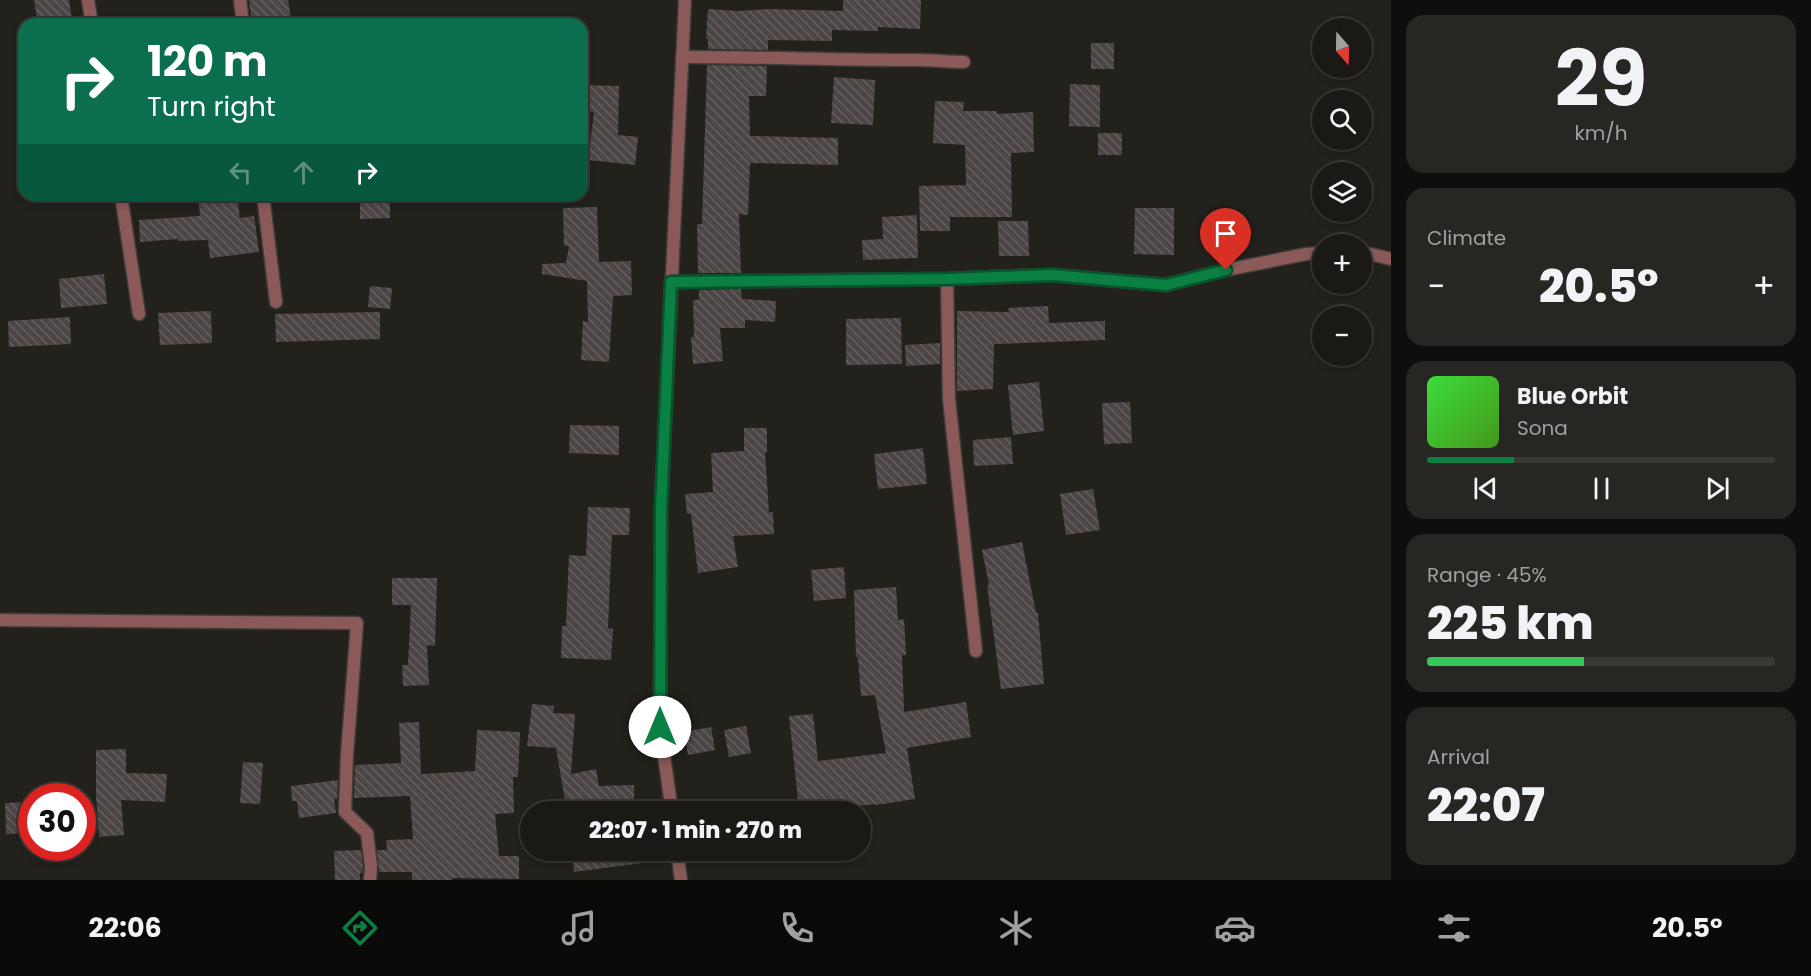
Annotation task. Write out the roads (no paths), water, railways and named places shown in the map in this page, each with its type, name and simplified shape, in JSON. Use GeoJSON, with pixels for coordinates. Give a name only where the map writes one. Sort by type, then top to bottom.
{"type":"FeatureCollection","features":[{"type":"Feature","properties":{"kind":"street"},"geometry":{"type":"LineString","coordinates":[[88,0],[91,18]]}},
{"type":"Feature","properties":{"kind":"street"},"geometry":{"type":"LineString","coordinates":[[240,0],[242,18]]}},
{"type":"Feature","properties":{"kind":"street"},"geometry":{"type":"LineString","coordinates":[[670,801],[660,727],[661,509],[685,0]]}},
{"type":"Feature","properties":{"kind":"street"},"geometry":{"type":"LineString","coordinates":[[682,57],[796,57],[830,60],[964,62]]}},
{"type":"Feature","properties":{"kind":"street"},"geometry":{"type":"LineString","coordinates":[[122,201],[139,314]]}},
{"type":"Feature","properties":{"kind":"street"},"geometry":{"type":"LineString","coordinates":[[265,201],[276,302]]}},
{"type":"Feature","properties":{"kind":"street"},"geometry":{"type":"LineString","coordinates":[[671,282],[946,279],[1052,275],[1166,285],[1226,270],[1312,254]]}},
{"type":"Feature","properties":{"kind":"street"},"geometry":{"type":"LineString","coordinates":[[1372,254],[1391,259]]}},
{"type":"Feature","properties":{"kind":"street"},"geometry":{"type":"LineString","coordinates":[[946,279],[949,399],[976,651]]}},
{"type":"Feature","properties":{"kind":"street"},"geometry":{"type":"LineString","coordinates":[[0,620],[357,623],[345,812],[367,833],[371,866],[370,880]]}},
{"type":"Feature","properties":{"kind":"street"},"geometry":{"type":"LineString","coordinates":[[678,861],[681,880]]}}]}
